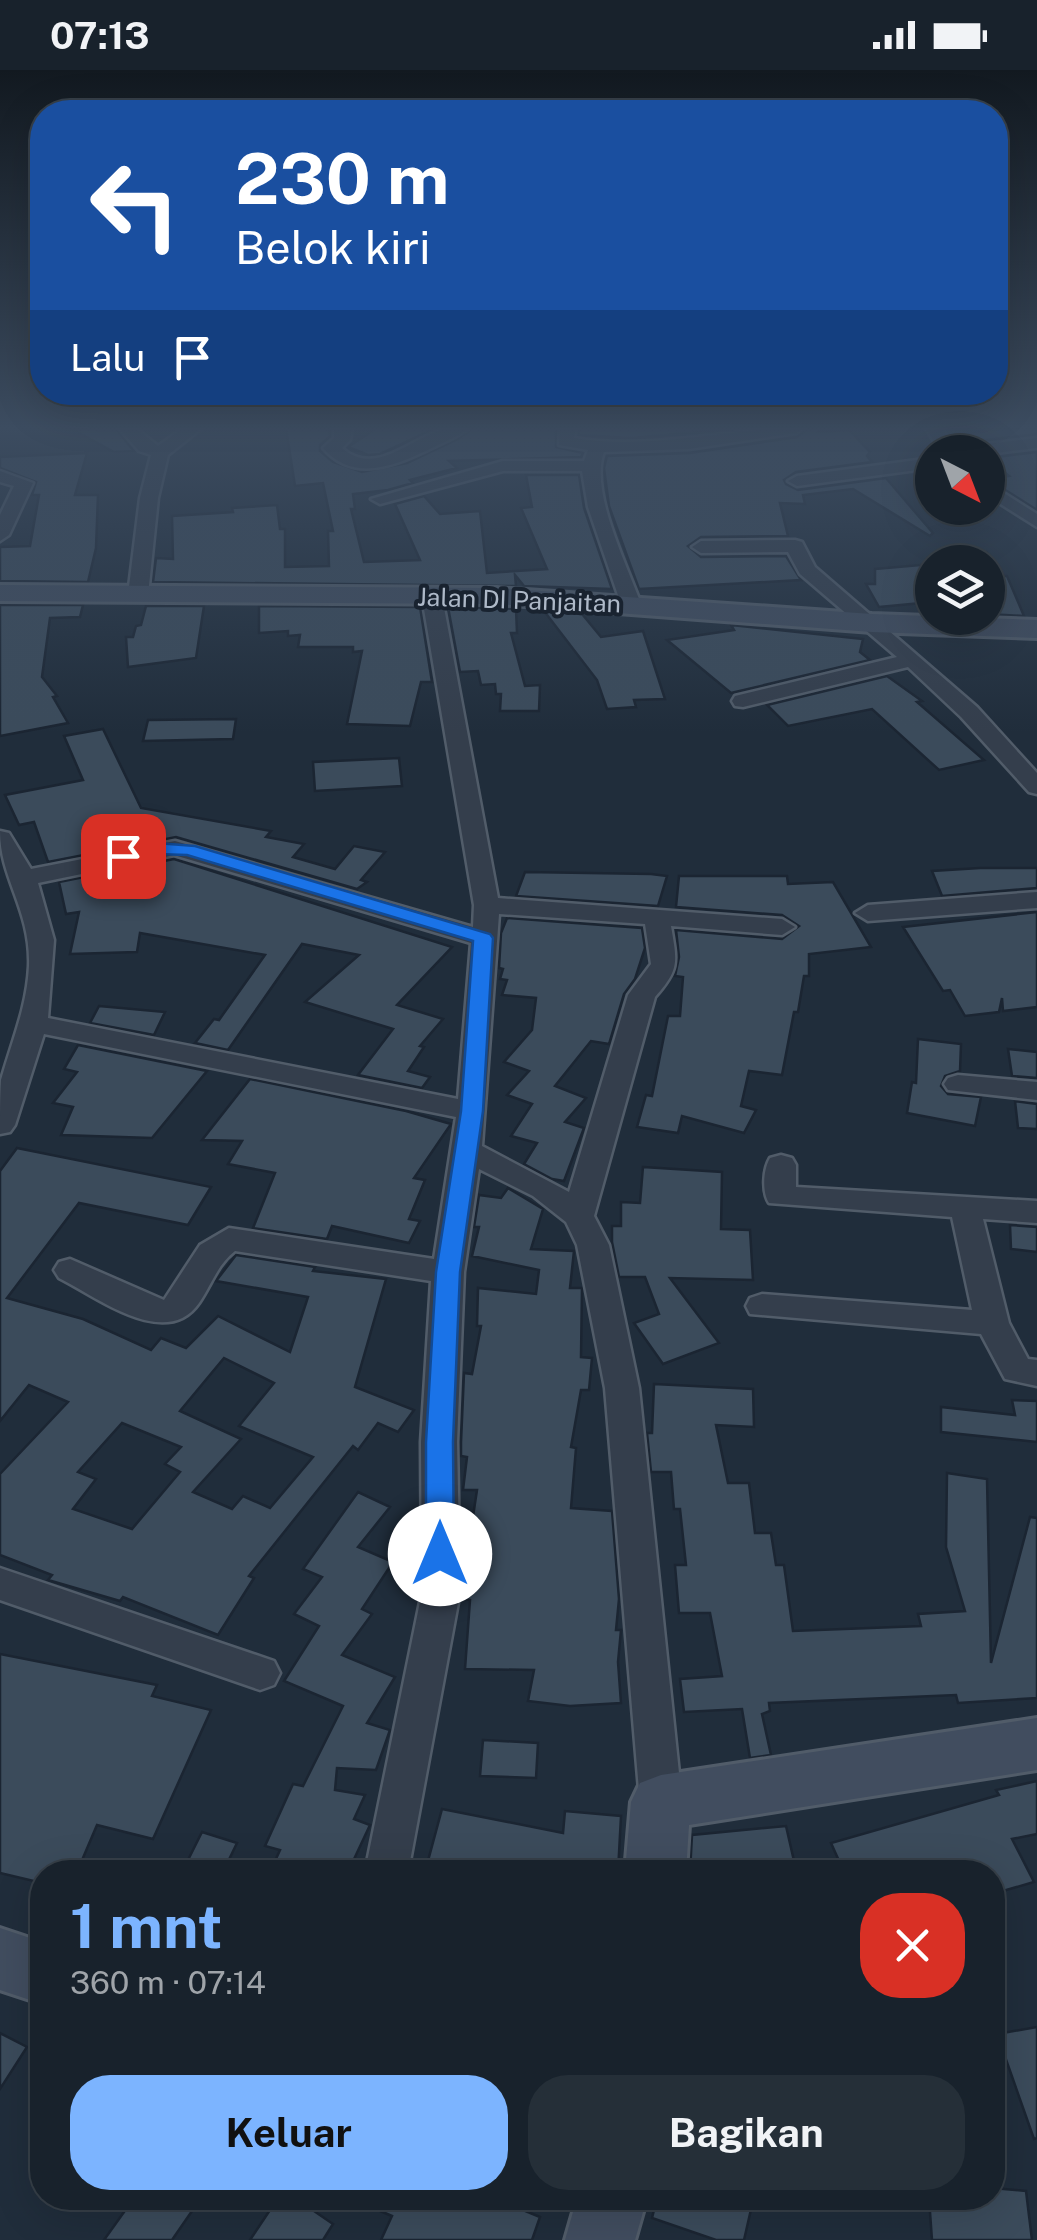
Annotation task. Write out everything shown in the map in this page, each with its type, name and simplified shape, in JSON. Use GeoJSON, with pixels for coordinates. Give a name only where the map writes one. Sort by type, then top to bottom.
{"type":"FeatureCollection","features":[{"type":"Feature","properties":{"kind":"street"},"geometry":{"type":"LineString","coordinates":[[138,595],[145,529]]}},
{"type":"Feature","properties":{"kind":"street"},"geometry":{"type":"LineString","coordinates":[[605,529],[631,604]]}},
{"type":"Feature","properties":{"kind":"street"},"geometry":{"type":"LineString","coordinates":[[701,547],[795,546],[807,570],[872,622],[969,712],[1037,787]]}},
{"type":"Feature","properties":{"kind":"street","name":"Jalan DI Panjaitan"},"geometry":{"type":"LineString","coordinates":[[0,593],[497,596],[1037,630]]}},
{"type":"Feature","properties":{"kind":"street"},"geometry":{"type":"LineString","coordinates":[[388,1860],[440,1592],[439,1442],[448,1272],[472,1111],[487,905],[432,597]]}},
{"type":"Feature","properties":{"kind":"street"},"geometry":{"type":"LineString","coordinates":[[744,701],[913,660]]}},
{"type":"Feature","properties":{"kind":"street"},"geometry":{"type":"LineString","coordinates":[[0,838],[24,878],[37,913],[43,950],[32,1022],[0,1126]]}},
{"type":"Feature","properties":{"kind":"street"},"geometry":{"type":"LineString","coordinates":[[24,878],[175,848],[483,938]]}},
{"type":"Feature","properties":{"kind":"street"},"geometry":{"type":"LineString","coordinates":[[868,913],[928,912],[972,902],[1037,900]]}},
{"type":"Feature","properties":{"kind":"street"},"geometry":{"type":"LineString","coordinates":[[487,905],[782,926]]}},
{"type":"Feature","properties":{"kind":"street"},"geometry":{"type":"LineString","coordinates":[[578,1216],[642,995],[661,974],[664,964],[658,917]]}},
{"type":"Feature","properties":{"kind":"street"},"geometry":{"type":"LineString","coordinates":[[32,1022],[472,1111]]}},
{"type":"Feature","properties":{"kind":"street"},"geometry":{"type":"LineString","coordinates":[[958,1084],[1037,1091]]}},
{"type":"Feature","properties":{"kind":"street"},"geometry":{"type":"LineString","coordinates":[[464,1149],[544,1189],[578,1216],[592,1245],[622,1388],[661,1802],[657,1860]]}},
{"type":"Feature","properties":{"kind":"street"},"geometry":{"type":"LineString","coordinates":[[781,1164],[780,1196],[1037,1212]]}},
{"type":"Feature","properties":{"kind":"street"},"geometry":{"type":"LineString","coordinates":[[965,1206],[992,1323],[1017,1370],[1037,1374]]}},
{"type":"Feature","properties":{"kind":"street"},"geometry":{"type":"LineString","coordinates":[[70,1270],[158,1314],[174,1310],[188,1296],[212,1252],[229,1239],[448,1272]]}},
{"type":"Feature","properties":{"kind":"street"},"geometry":{"type":"LineString","coordinates":[[762,1306],[992,1323]]}},
{"type":"Feature","properties":{"kind":"street"},"geometry":{"type":"LineString","coordinates":[[0,1584],[260,1672]]}},
{"type":"Feature","properties":{"kind":"street"},"geometry":{"type":"LineString","coordinates":[[661,1802],[1037,1744]]}},
{"type":"Feature","properties":{"kind":"street"},"geometry":{"type":"LineString","coordinates":[[0,1959],[30,1969]]}},
{"type":"Feature","properties":{"kind":"street"},"geometry":{"type":"LineString","coordinates":[[600,2240],[609,2210]]}},
{"type":"Feature","properties":{"kind":"building"},"geometry":{"type":"Polygon","coordinates":[[[33,529],[97,529],[88,582],[0,581],[0,547],[30,546],[33,529]]]}},
{"type":"Feature","properties":{"kind":"building"},"geometry":{"type":"Polygon","coordinates":[[[172,529],[285,529],[285,567],[329,566],[328,531],[356,529],[364,562],[420,560],[406,529],[482,529],[487,573],[547,569],[530,529],[591,529],[612,589],[524,586],[515,575],[516,586],[153,582],[156,558],[173,559],[172,529]]]}},
{"type":"Feature","properties":{"kind":"building"},"geometry":{"type":"Polygon","coordinates":[[[617,529],[786,529],[788,536],[701,537],[688,546],[701,557],[786,556],[801,580],[639,589],[617,529]]]}},
{"type":"Feature","properties":{"kind":"building"},"geometry":{"type":"Polygon","coordinates":[[[915,565],[915,604],[879,607],[866,584],[875,584],[875,569],[915,565]]]}},
{"type":"Feature","properties":{"kind":"building"},"geometry":{"type":"Polygon","coordinates":[[[1005,576],[1007,576],[1024,616],[1005,615],[1005,576]]]}},
{"type":"Feature","properties":{"kind":"building"},"geometry":{"type":"Polygon","coordinates":[[[0,605],[83,605],[80,617],[50,618],[42,677],[57,696],[53,697],[68,723],[0,736],[0,605]]]}},
{"type":"Feature","properties":{"kind":"building"},"geometry":{"type":"Polygon","coordinates":[[[146,606],[204,606],[196,658],[128,667],[126,637],[133,637],[136,626],[141,625],[146,606]]]}},
{"type":"Feature","properties":{"kind":"building"},"geometry":{"type":"Polygon","coordinates":[[[259,606],[420,607],[432,682],[421,682],[410,726],[347,724],[362,651],[353,652],[353,647],[298,647],[300,635],[288,636],[288,631],[259,633],[259,606]]]}},
{"type":"Feature","properties":{"kind":"building"},"geometry":{"type":"Polygon","coordinates":[[[448,607],[516,609],[517,633],[511,633],[525,686],[540,685],[539,711],[500,711],[501,694],[496,694],[495,684],[481,685],[478,671],[460,672],[448,607]]]}},
{"type":"Feature","properties":{"kind":"building"},"geometry":{"type":"Polygon","coordinates":[[[544,611],[582,614],[601,637],[643,631],[665,699],[634,700],[636,707],[607,709],[597,680],[544,611]]]}},
{"type":"Feature","properties":{"kind":"building"},"geometry":{"type":"Polygon","coordinates":[[[731,625],[863,639],[860,652],[870,660],[731,693],[667,640],[734,630],[731,625]]]}},
{"type":"Feature","properties":{"kind":"building"},"geometry":{"type":"Polygon","coordinates":[[[887,676],[922,701],[917,702],[984,760],[939,770],[872,709],[788,726],[767,705],[887,676]]]}},
{"type":"Feature","properties":{"kind":"building"},"geometry":{"type":"Polygon","coordinates":[[[236,719],[233,739],[143,741],[148,720],[236,719]]]}},
{"type":"Feature","properties":{"kind":"building"},"geometry":{"type":"Polygon","coordinates":[[[103,729],[141,808],[271,831],[266,837],[304,844],[293,857],[335,869],[354,846],[385,852],[361,880],[367,882],[357,889],[176,837],[48,862],[34,822],[19,825],[5,795],[83,780],[64,736],[103,729]]]}},
{"type":"Feature","properties":{"kind":"building"},"geometry":{"type":"Polygon","coordinates":[[[399,758],[402,786],[315,791],[313,762],[399,758]]]}},
{"type":"Feature","properties":{"kind":"building"},"geometry":{"type":"Polygon","coordinates":[[[174,859],[452,947],[397,1005],[443,1019],[420,1046],[424,1047],[408,1071],[430,1077],[422,1088],[358,1075],[393,1029],[305,1002],[359,955],[302,944],[228,1050],[195,1043],[214,1019],[219,1020],[265,955],[140,933],[137,952],[70,954],[79,912],[66,914],[59,882],[174,859]]]}},
{"type":"Feature","properties":{"kind":"building"},"geometry":{"type":"Polygon","coordinates":[[[1037,868],[1037,888],[942,896],[932,871],[1037,868]]]}},
{"type":"Feature","properties":{"kind":"building"},"geometry":{"type":"Polygon","coordinates":[[[525,872],[667,876],[658,906],[516,896],[525,872]]]}},
{"type":"Feature","properties":{"kind":"building"},"geometry":{"type":"Polygon","coordinates":[[[679,876],[787,876],[788,884],[833,882],[871,947],[809,954],[809,976],[804,976],[798,1012],[794,1012],[782,1075],[749,1071],[741,1106],[756,1110],[744,1133],[682,1116],[678,1133],[637,1127],[646,1095],[652,1096],[668,1016],[680,1016],[683,977],[675,976],[679,957],[676,930],[782,939],[799,926],[782,915],[676,907],[679,876]]]}},
{"type":"Feature","properties":{"kind":"building"},"geometry":{"type":"Polygon","coordinates":[[[1037,912],[1037,1007],[1003,1011],[1002,998],[999,1012],[965,1016],[950,990],[943,991],[903,927],[1037,912]]]}},
{"type":"Feature","properties":{"kind":"building"},"geometry":{"type":"Polygon","coordinates":[[[507,918],[642,928],[645,948],[635,979],[624,994],[609,1044],[591,1041],[555,1086],[586,1098],[565,1122],[584,1128],[564,1181],[524,1164],[537,1143],[511,1136],[532,1104],[507,1095],[529,1071],[504,1062],[532,1030],[536,998],[502,995],[507,980],[500,979],[501,933],[507,918]]]}},
{"type":"Feature","properties":{"kind":"building"},"geometry":{"type":"Polygon","coordinates":[[[99,1006],[165,1012],[154,1035],[90,1023],[99,1006]]]}},
{"type":"Feature","properties":{"kind":"building"},"geometry":{"type":"Polygon","coordinates":[[[918,1039],[961,1044],[960,1071],[945,1076],[941,1086],[948,1094],[981,1097],[975,1126],[907,1113],[912,1082],[916,1083],[918,1039]]]}},
{"type":"Feature","properties":{"kind":"building"},"geometry":{"type":"Polygon","coordinates":[[[78,1045],[207,1071],[152,1138],[61,1135],[73,1107],[53,1103],[77,1072],[64,1069],[78,1045]]]}},
{"type":"Feature","properties":{"kind":"building"},"geometry":{"type":"Polygon","coordinates":[[[1008,1049],[1037,1052],[1037,1078],[1012,1076],[1008,1049]]]}},
{"type":"Feature","properties":{"kind":"building"},"geometry":{"type":"Polygon","coordinates":[[[250,1079],[451,1124],[414,1178],[425,1180],[409,1219],[420,1221],[409,1243],[332,1226],[327,1239],[253,1228],[275,1173],[228,1164],[242,1141],[202,1140],[250,1079]]]}},
{"type":"Feature","properties":{"kind":"building"},"geometry":{"type":"Polygon","coordinates":[[[1015,1101],[1037,1104],[1037,1129],[1018,1128],[1015,1101]]]}},
{"type":"Feature","properties":{"kind":"building"},"geometry":{"type":"Polygon","coordinates":[[[17,1148],[211,1187],[188,1225],[79,1203],[7,1298],[83,1319],[151,1350],[161,1338],[186,1348],[218,1316],[290,1352],[308,1297],[216,1281],[236,1255],[315,1267],[313,1271],[386,1279],[355,1387],[414,1410],[398,1432],[378,1423],[358,1450],[353,1446],[249,1576],[254,1578],[218,1635],[123,1597],[120,1601],[48,1580],[52,1575],[0,1555],[0,1474],[68,1402],[29,1385],[0,1421],[0,1171],[17,1148]],[[224,1358],[180,1411],[241,1439],[193,1492],[232,1509],[243,1496],[270,1508],[313,1457],[239,1426],[274,1383],[224,1358]],[[122,1423],[78,1472],[96,1479],[73,1509],[132,1529],[180,1472],[165,1464],[181,1447],[122,1423]]]}},
{"type":"Feature","properties":{"kind":"building"},"geometry":{"type":"Polygon","coordinates":[[[643,1167],[722,1172],[721,1229],[750,1230],[753,1280],[670,1278],[719,1343],[663,1364],[634,1323],[659,1314],[645,1277],[619,1277],[612,1242],[612,1226],[621,1226],[621,1202],[640,1203],[643,1167]]]}},
{"type":"Feature","properties":{"kind":"building"},"geometry":{"type":"Polygon","coordinates":[[[508,1188],[543,1209],[531,1249],[574,1251],[570,1288],[582,1288],[581,1357],[592,1358],[589,1390],[581,1390],[571,1447],[576,1448],[571,1508],[612,1511],[619,1599],[616,1630],[621,1630],[621,1703],[570,1706],[528,1701],[534,1670],[465,1669],[470,1600],[465,1599],[479,1523],[472,1523],[477,1490],[463,1490],[467,1457],[461,1456],[461,1442],[464,1373],[472,1374],[481,1326],[477,1326],[478,1288],[536,1294],[539,1270],[472,1256],[479,1227],[474,1227],[479,1195],[501,1198],[508,1188]]]}},
{"type":"Feature","properties":{"kind":"building"},"geometry":{"type":"Polygon","coordinates":[[[1010,1225],[1037,1227],[1037,1252],[1011,1249],[1010,1225]]]}},
{"type":"Feature","properties":{"kind":"building"},"geometry":{"type":"Polygon","coordinates":[[[654,1384],[753,1389],[754,1427],[716,1425],[728,1483],[749,1483],[755,1533],[771,1533],[776,1565],[784,1565],[793,1631],[921,1626],[918,1614],[965,1611],[946,1547],[947,1473],[987,1479],[991,1663],[1030,1517],[1037,1518],[1037,1698],[958,1703],[956,1695],[769,1703],[770,1711],[762,1714],[771,1755],[750,1758],[742,1709],[684,1712],[680,1679],[722,1676],[710,1613],[679,1613],[675,1565],[686,1565],[680,1509],[674,1509],[671,1472],[651,1472],[647,1433],[652,1433],[654,1384]]]}},
{"type":"Feature","properties":{"kind":"building"},"geometry":{"type":"Polygon","coordinates":[[[1012,1400],[1037,1401],[1037,1442],[941,1432],[941,1407],[1015,1415],[1012,1400]]]}},
{"type":"Feature","properties":{"kind":"building"},"geometry":{"type":"Polygon","coordinates":[[[358,1492],[390,1507],[358,1547],[393,1562],[362,1609],[372,1614],[342,1655],[395,1677],[367,1723],[390,1730],[376,1770],[337,1768],[335,1790],[365,1795],[354,1819],[370,1825],[354,1860],[275,1860],[280,1850],[265,1846],[293,1784],[303,1786],[343,1706],[284,1681],[319,1626],[294,1614],[322,1577],[303,1569],[358,1492]]]}},
{"type":"Feature","properties":{"kind":"building"},"geometry":{"type":"Polygon","coordinates":[[[0,1654],[157,1685],[152,1696],[211,1710],[153,1839],[97,1825],[82,1860],[30,1860],[30,1880],[0,1873],[0,1654]]]}},
{"type":"Feature","properties":{"kind":"building"},"geometry":{"type":"Polygon","coordinates":[[[483,1740],[538,1743],[536,1778],[480,1776],[483,1740]]]}},
{"type":"Feature","properties":{"kind":"building"},"geometry":{"type":"Polygon","coordinates":[[[1037,1781],[1037,1834],[1012,1839],[1034,1882],[1005,1890],[1005,1860],[839,1860],[831,1843],[999,1795],[996,1790],[1037,1781]]]}},
{"type":"Feature","properties":{"kind":"building"},"geometry":{"type":"Polygon","coordinates":[[[442,1809],[563,1833],[565,1811],[621,1816],[619,1860],[428,1860],[442,1809]]]}},
{"type":"Feature","properties":{"kind":"building"},"geometry":{"type":"Polygon","coordinates":[[[786,1826],[794,1860],[691,1860],[692,1835],[786,1826]]]}},
{"type":"Feature","properties":{"kind":"building"},"geometry":{"type":"Polygon","coordinates":[[[202,1832],[237,1843],[229,1860],[188,1860],[202,1832]]]}},
{"type":"Feature","properties":{"kind":"building"},"geometry":{"type":"Polygon","coordinates":[[[1037,2027],[1034,2139],[1005,2057],[1005,2033],[1037,2027]]]}},
{"type":"Feature","properties":{"kind":"building"},"geometry":{"type":"Polygon","coordinates":[[[0,2033],[27,2047],[0,2089],[0,2033]]]}},
{"type":"Feature","properties":{"kind":"building"},"geometry":{"type":"Polygon","coordinates":[[[1005,2189],[1026,2191],[1032,2240],[932,2240],[930,2210],[1005,2210],[1005,2189]]]}},
{"type":"Feature","properties":{"kind":"building"},"geometry":{"type":"Polygon","coordinates":[[[125,2210],[193,2210],[172,2240],[104,2240],[125,2210]]]}},
{"type":"Feature","properties":{"kind":"building"},"geometry":{"type":"Polygon","coordinates":[[[270,2210],[313,2210],[333,2224],[323,2240],[250,2240],[270,2210]]]}},
{"type":"Feature","properties":{"kind":"building"},"geometry":{"type":"Polygon","coordinates":[[[378,2210],[523,2210],[540,2217],[532,2240],[381,2240],[392,2216],[378,2210]]]}},
{"type":"Feature","properties":{"kind":"building"},"geometry":{"type":"Polygon","coordinates":[[[654,2210],[751,2210],[744,2240],[716,2240],[652,2218],[654,2210]]]}},
{"type":"Feature","properties":{"kind":"route"},"geometry":{"type":"LineString","coordinates":[[123,856],[156,849],[188,850],[483,938],[472,1111],[448,1272],[439,1442],[440,1554]]}}]}
